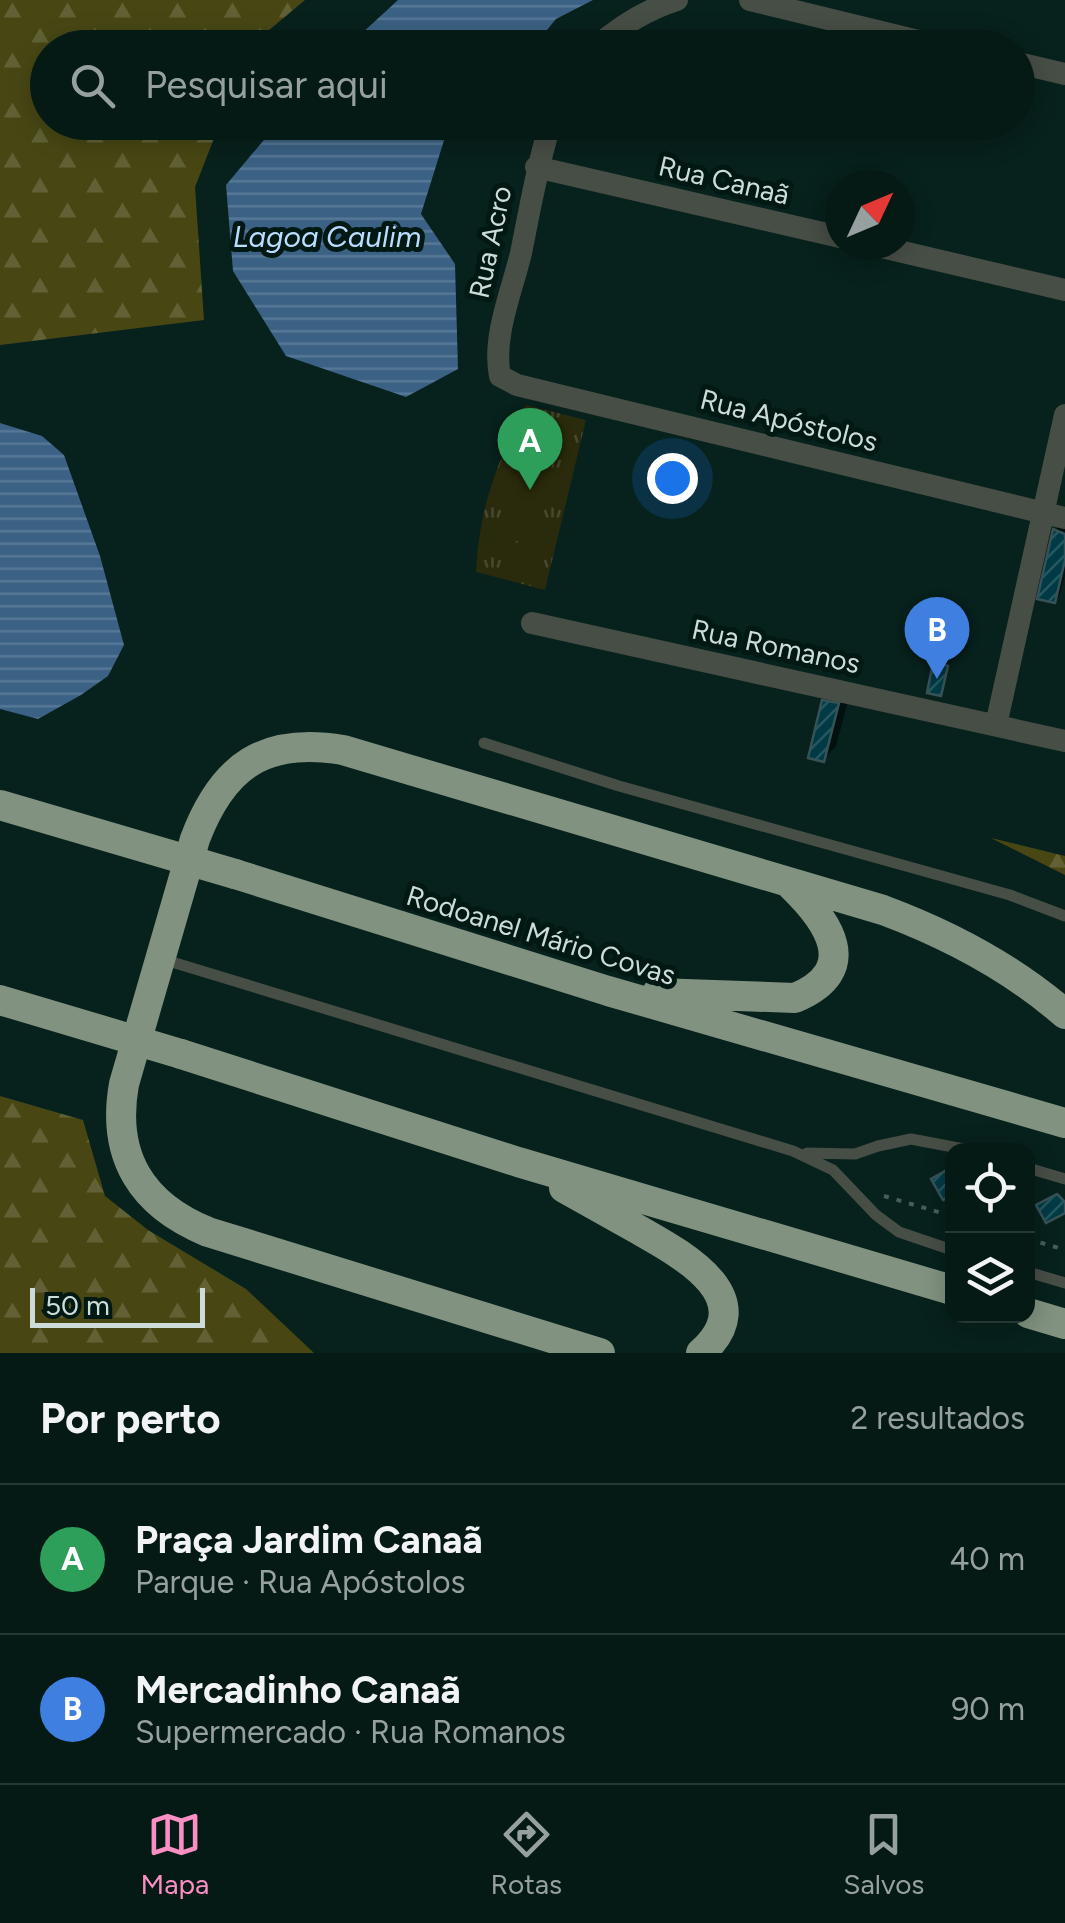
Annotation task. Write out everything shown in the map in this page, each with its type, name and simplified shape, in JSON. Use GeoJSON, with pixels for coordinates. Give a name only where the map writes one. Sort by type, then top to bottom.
{"type":"FeatureCollection","features":[{"type":"Feature","properties":{"kind":"highway"},"geometry":{"type":"LineString","coordinates":[[600,1353],[208,1232],[182,1221],[157,1202],[129,1164],[119,1110],[196,839],[206,812],[221,789],[256,758],[308,744],[343,750],[883,910],[998,964],[1065,1014]]}},
{"type":"Feature","properties":{"kind":"highway","name":"Rodoanel Mário Covas"},"geometry":{"type":"LineString","coordinates":[[0,805],[608,991],[1065,1123]]}},
{"type":"Feature","properties":{"kind":"highway"},"geometry":{"type":"LineString","coordinates":[[608,991],[779,998],[796,998],[810,992],[832,966],[834,948],[828,928],[815,908],[790,884]]}},
{"type":"Feature","properties":{"kind":"highway"},"geometry":{"type":"LineString","coordinates":[[0,1000],[518,1162],[945,1288]]}},
{"type":"Feature","properties":{"kind":"highway"},"geometry":{"type":"LineString","coordinates":[[518,1162],[667,1246],[694,1263],[713,1282],[724,1308],[722,1325],[702,1353]]}},
{"type":"Feature","properties":{"kind":"highway"},"geometry":{"type":"LineString","coordinates":[[1035,1315],[1065,1324]]}},
{"type":"Feature","properties":{"kind":"street"},"geometry":{"type":"LineString","coordinates":[[615,30],[656,6],[677,0]]}},
{"type":"Feature","properties":{"kind":"street"},"geometry":{"type":"LineString","coordinates":[[750,0],[873,30]]}},
{"type":"Feature","properties":{"kind":"street"},"geometry":{"type":"LineString","coordinates":[[1035,68],[1065,74]]}},
{"type":"Feature","properties":{"kind":"street","name":"Rua Acro"},"geometry":{"type":"LineString","coordinates":[[500,376],[498,362],[504,324],[545,140]]}},
{"type":"Feature","properties":{"kind":"street","name":"Rua Canaã"},"geometry":{"type":"LineString","coordinates":[[536,167],[825,234]]}},
{"type":"Feature","properties":{"kind":"street"},"geometry":{"type":"LineString","coordinates":[[915,255],[1065,290]]}},
{"type":"Feature","properties":{"kind":"street","name":"Rua Apóstolos"},"geometry":{"type":"LineString","coordinates":[[500,376],[516,386],[1054,515]]}},
{"type":"Feature","properties":{"kind":"street"},"geometry":{"type":"LineString","coordinates":[[996,725],[1054,515],[1065,415]]}},
{"type":"Feature","properties":{"kind":"street","name":"Rua Romanos"},"geometry":{"type":"LineString","coordinates":[[532,624],[1065,741]]}},
{"type":"Feature","properties":{"kind":"lane"},"geometry":{"type":"LineString","coordinates":[[484,744],[654,796],[1010,894],[1065,916]]}},
{"type":"Feature","properties":{"kind":"lane"},"geometry":{"type":"LineString","coordinates":[[160,958],[793,1151],[833,1170],[898,1232],[945,1248]]}},
{"type":"Feature","properties":{"kind":"lane"},"geometry":{"type":"LineString","coordinates":[[793,1151],[855,1154],[912,1140],[945,1146]]}},
{"type":"Feature","properties":{"kind":"lane"},"geometry":{"type":"LineString","coordinates":[[844,1180],[846,1166],[855,1154]]}},
{"type":"Feature","properties":{"kind":"lane"},"geometry":{"type":"LineString","coordinates":[[1035,1170],[1065,1179]]}},
{"type":"Feature","properties":{"kind":"lane"},"geometry":{"type":"LineString","coordinates":[[1035,1274],[1065,1283]]}},
{"type":"Feature","properties":{"kind":"path"},"geometry":{"type":"LineString","coordinates":[[856,1194],[862,1190],[943,1214]]}},
{"type":"Feature","properties":{"kind":"path"},"geometry":{"type":"LineString","coordinates":[[1035,1241],[1065,1246]]}},
{"type":"Feature","properties":{"kind":"green space"},"geometry":{"type":"Polygon","coordinates":[[[0,0],[305,0],[269,30],[30,30],[30,140],[213,140],[195,187],[204,320],[0,345],[0,0]]]}},
{"type":"Feature","properties":{"kind":"green space"},"geometry":{"type":"Polygon","coordinates":[[[526,405],[586,420],[545,590],[476,572],[491,486],[526,405]]]}},
{"type":"Feature","properties":{"kind":"green space"},"geometry":{"type":"Polygon","coordinates":[[[520,452],[553,461],[530,545],[498,535],[520,452]]]}},
{"type":"Feature","properties":{"kind":"green space"},"geometry":{"type":"Polygon","coordinates":[[[991,838],[1065,856],[1065,875],[991,838]]]}},
{"type":"Feature","properties":{"kind":"green space"},"geometry":{"type":"Polygon","coordinates":[[[0,1096],[83,1120],[105,1196],[148,1230],[246,1289],[314,1353],[0,1353],[0,1096]]]}},
{"type":"Feature","properties":{"kind":"water"},"geometry":{"type":"Polygon","coordinates":[[[398,0],[593,0],[556,19],[547,30],[365,30],[398,0]]]}},
{"type":"Feature","properties":{"kind":"water","name":"Lagoa Caulim"},"geometry":{"type":"Polygon","coordinates":[[[264,140],[444,140],[421,214],[455,264],[458,369],[406,397],[286,356],[233,271],[226,185],[264,140]]]}},
{"type":"Feature","properties":{"kind":"water"},"geometry":{"type":"Polygon","coordinates":[[[0,423],[42,436],[64,455],[100,556],[124,645],[108,676],[38,719],[0,709],[0,423]]]}},
{"type":"Feature","properties":{"kind":"building"},"geometry":{"type":"Polygon","coordinates":[[[1053,529],[1065,534],[1065,560],[1055,603],[1037,599],[1053,529]]]}},
{"type":"Feature","properties":{"kind":"building"},"geometry":{"type":"Polygon","coordinates":[[[933,662],[948,666],[941,696],[927,693],[933,662]]]}},
{"type":"Feature","properties":{"kind":"building"},"geometry":{"type":"Polygon","coordinates":[[[822,700],[839,703],[824,762],[808,758],[822,700]]]}},
{"type":"Feature","properties":{"kind":"building"},"geometry":{"type":"Polygon","coordinates":[[[945,1171],[945,1199],[943,1200],[931,1179],[945,1171]]]}},
{"type":"Feature","properties":{"kind":"building"},"geometry":{"type":"Polygon","coordinates":[[[1057,1194],[1065,1202],[1065,1213],[1046,1223],[1036,1205],[1057,1194]]]}},
{"type":"Feature","properties":{"kind":"place","name":"Praça Jardim Canaã"},"geometry":{"type":"Point","coordinates":[530,490]}},
{"type":"Feature","properties":{"kind":"place","name":"Mercadinho Canaã"},"geometry":{"type":"Point","coordinates":[937,679]}}]}
